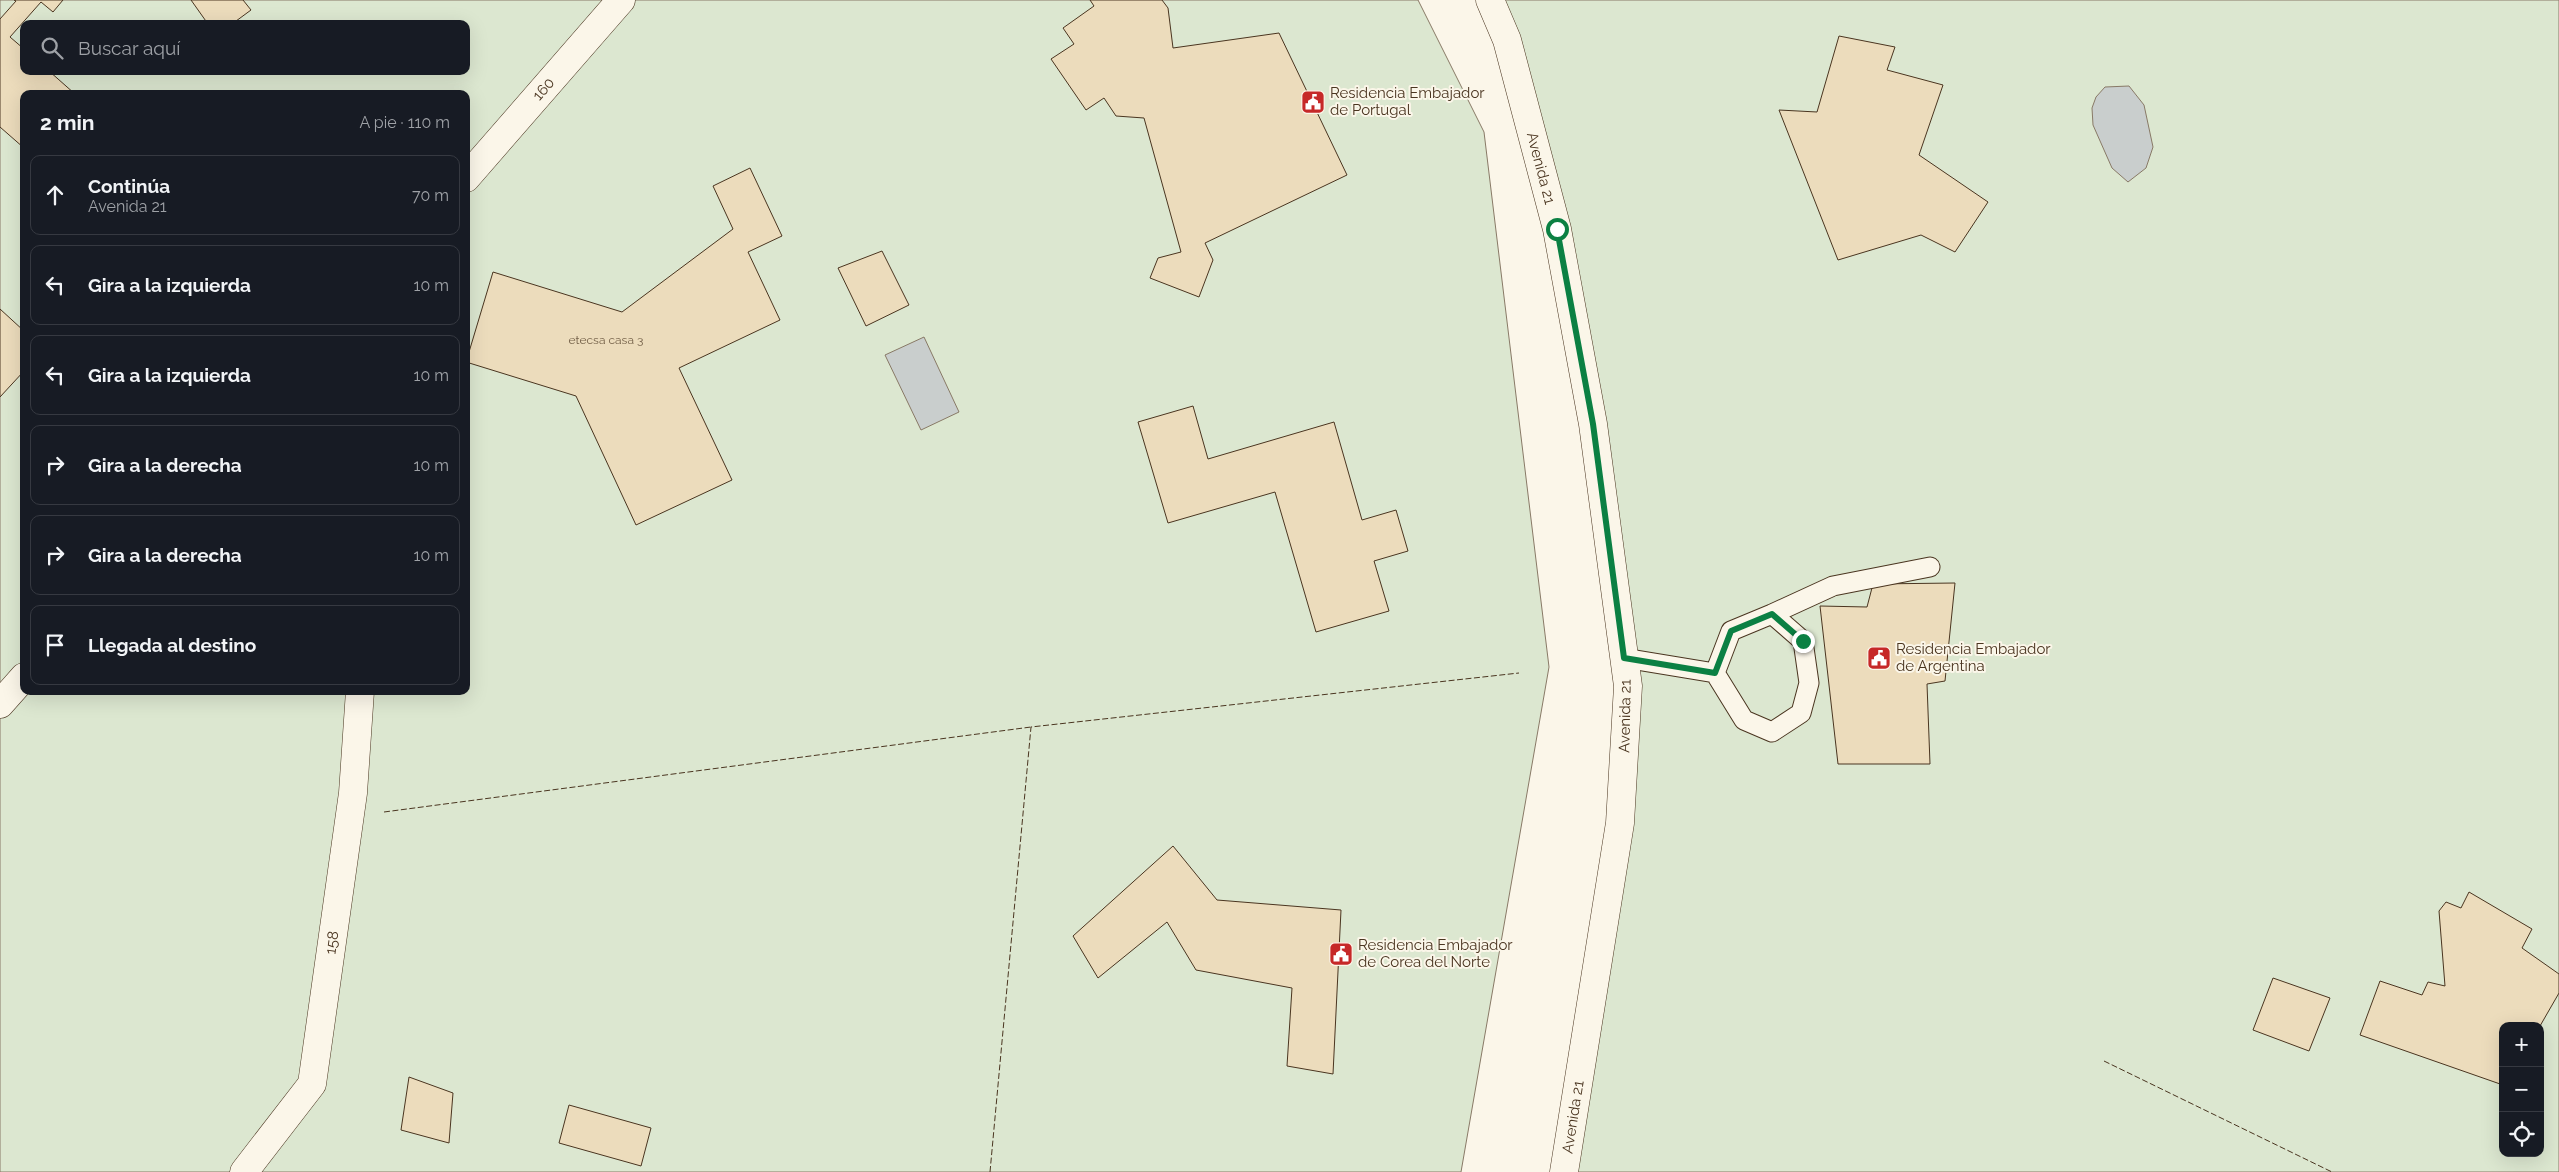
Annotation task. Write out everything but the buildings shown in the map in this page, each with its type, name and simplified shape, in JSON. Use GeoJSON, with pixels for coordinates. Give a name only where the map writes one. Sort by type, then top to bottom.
{"type":"FeatureCollection","features":[{"type":"Feature","properties":{"kind":"main road","name":"160"},"geometry":{"type":"LineString","coordinates":[[470,173],[621,0]]}},
{"type":"Feature","properties":{"kind":"main road","name":"Avenida 21"},"geometry":{"type":"LineString","coordinates":[[1490,0],[1507,40],[1557,229],[1593,424],[1628,686],[1620,823],[1564,1172]]}},
{"type":"Feature","properties":{"kind":"main road"},"geometry":{"type":"LineString","coordinates":[[0,704],[20,682]]}},
{"type":"Feature","properties":{"kind":"main road","name":"158"},"geometry":{"type":"LineString","coordinates":[[244,1172],[312,1084],[353,793],[360,695]]}},
{"type":"Feature","properties":{"kind":"lane"},"geometry":{"type":"LineString","coordinates":[[1715,673],[1731,631],[1833,586],[1930,567]]}},
{"type":"Feature","properties":{"kind":"lane"},"geometry":{"type":"LineString","coordinates":[[1624,658],[1715,673],[1744,720],[1772,732],[1801,713],[1809,684],[1803,641],[1772,614]]}},
{"type":"Feature","properties":{"kind":"green space"},"geometry":{"type":"Polygon","coordinates":[[[0,0],[1418,0],[1484,132],[1549,667],[1461,1172],[0,1172],[0,0]]]}},
{"type":"Feature","properties":{"kind":"green space"},"geometry":{"type":"Polygon","coordinates":[[[1490,0],[2559,0],[2559,1172],[1564,1172],[1628,686],[1593,424],[1490,0]]]}},
{"type":"Feature","properties":{"kind":"shaded area"},"geometry":{"type":"Polygon","coordinates":[[[2129,86],[2144,105],[2153,147],[2146,168],[2128,182],[2112,168],[2093,125],[2092,108],[2096,97],[2105,87],[2129,86]]]}},
{"type":"Feature","properties":{"kind":"shaded area"},"geometry":{"type":"Polygon","coordinates":[[[924,337],[959,412],[921,430],[885,355],[924,337]]]}},
{"type":"Feature","properties":{"kind":"fence"},"geometry":{"type":"LineString","coordinates":[[990,1172],[1031,727],[1519,673]]}},
{"type":"Feature","properties":{"kind":"fence"},"geometry":{"type":"LineString","coordinates":[[384,812],[1031,727]]}},
{"type":"Feature","properties":{"kind":"fence"},"geometry":{"type":"LineString","coordinates":[[2104,1061],[2332,1172]]}},
{"type":"Feature","properties":{"kind":"place","name":"Residencia Embajador de Portugal"},"geometry":{"type":"Point","coordinates":[1313,102]}},
{"type":"Feature","properties":{"kind":"place","name":"Residencia Embajador de Argentina"},"geometry":{"type":"Point","coordinates":[1879,658]}},
{"type":"Feature","properties":{"kind":"place","name":"Residencia Embajador de Corea del Norte"},"geometry":{"type":"Point","coordinates":[1341,954]}},
{"type":"Feature","properties":{"kind":"route"},"geometry":{"type":"LineString","coordinates":[[1557,229],[1593,424],[1624,658],[1715,673],[1731,631],[1772,614],[1803,641]]}}]}
